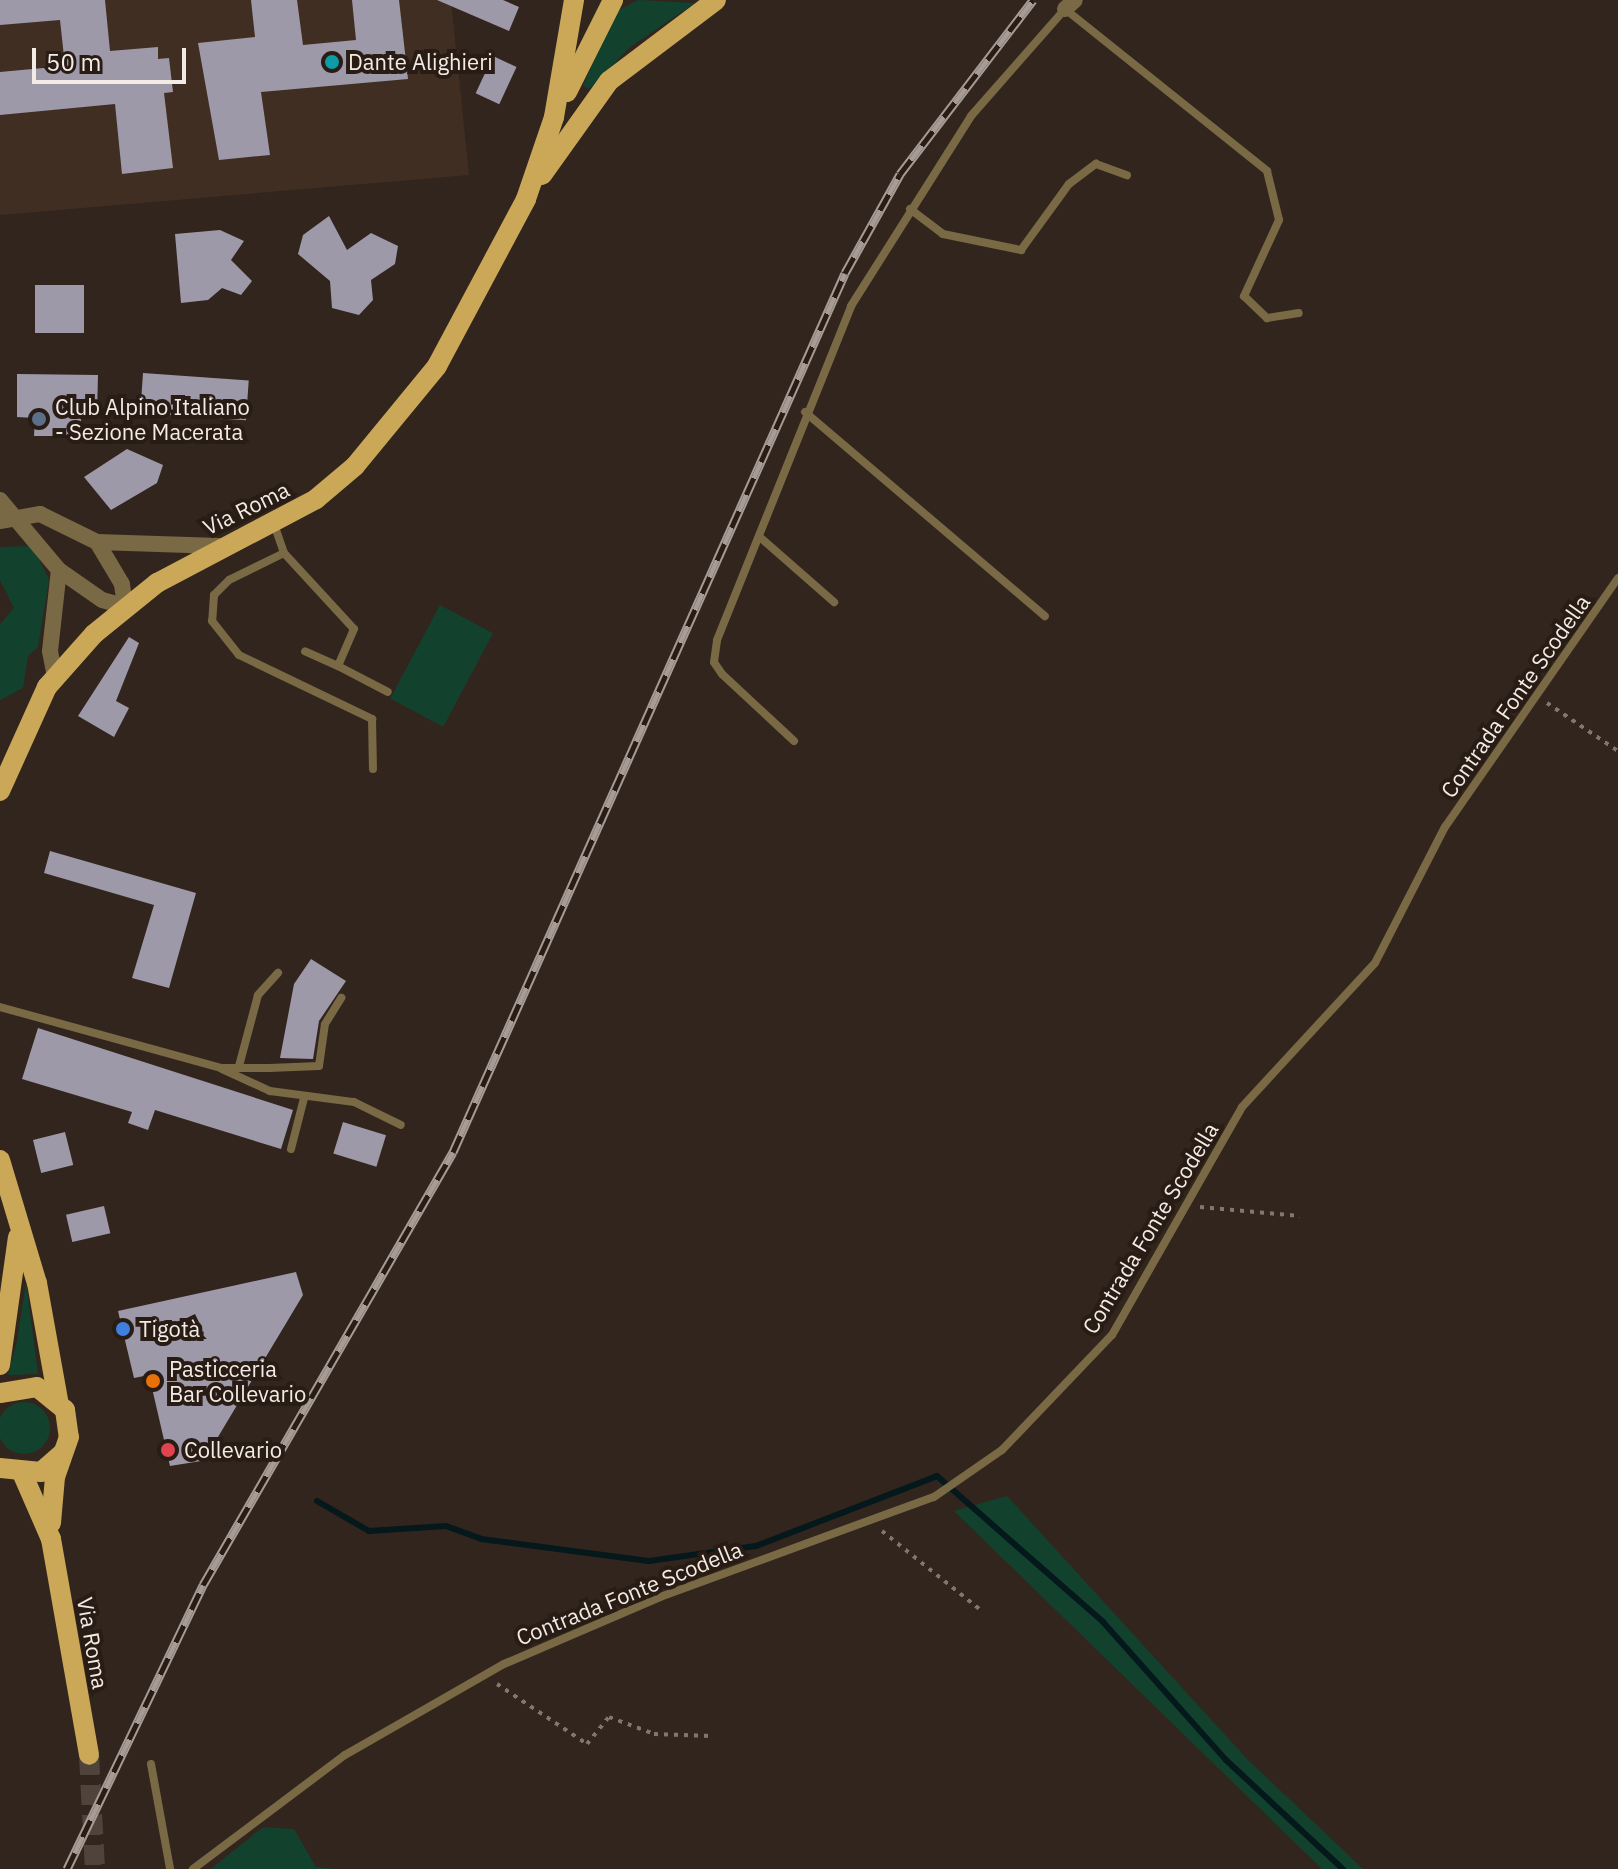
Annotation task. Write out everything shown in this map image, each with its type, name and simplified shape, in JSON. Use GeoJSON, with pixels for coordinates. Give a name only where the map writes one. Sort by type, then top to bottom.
{"type":"FeatureCollection","features":[{"type":"Feature","properties":{"kind":"main road","name":"Via Roma"},"geometry":{"type":"LineString","coordinates":[[554,117],[574,0]]}},
{"type":"Feature","properties":{"kind":"main road","name":"Via Roma"},"geometry":{"type":"LineString","coordinates":[[0,791],[55,677],[125,606],[219,546],[274,524],[355,466],[437,366],[526,199],[554,117],[613,0]]}},
{"type":"Feature","properties":{"kind":"main road"},"geometry":{"type":"LineString","coordinates":[[526,199],[609,81],[716,0]]}},
{"type":"Feature","properties":{"kind":"main road","name":"Via Roma"},"geometry":{"type":"LineString","coordinates":[[0,1160],[18,1233],[37,1283],[58,1400],[69,1427],[51,1498],[51,1539],[89,1755]]}},
{"type":"Feature","properties":{"kind":"main road","name":"Via Roma"},"geometry":{"type":"LineString","coordinates":[[0,1365],[18,1233]]}},
{"type":"Feature","properties":{"kind":"main road"},"geometry":{"type":"LineString","coordinates":[[0,1393],[29,1385],[58,1400]]}},
{"type":"Feature","properties":{"kind":"main road"},"geometry":{"type":"LineString","coordinates":[[1,1469],[23,1475],[41,1472],[64,1451]]}},
{"type":"Feature","properties":{"kind":"main road","name":"Via Roma"},"geometry":{"type":"LineString","coordinates":[[23,1475],[51,1539]]}},
{"type":"Feature","properties":{"kind":"street"},"geometry":{"type":"LineString","coordinates":[[0,500],[6,518],[59,570],[102,600],[125,606],[122,584],[97,542]]}},
{"type":"Feature","properties":{"kind":"street"},"geometry":{"type":"LineString","coordinates":[[6,518],[40,514],[97,542],[219,546]]}},
{"type":"Feature","properties":{"kind":"street"},"geometry":{"type":"LineString","coordinates":[[55,677],[50,651],[59,570]]}},
{"type":"Feature","properties":{"kind":"lane"},"geometry":{"type":"LineString","coordinates":[[794,741],[714,662],[762,539],[805,412],[851,306],[910,209],[996,83],[1070,4],[1267,171],[1279,220],[1244,296],[1267,318],[1299,313]]}},
{"type":"Feature","properties":{"kind":"lane"},"geometry":{"type":"LineString","coordinates":[[910,209],[943,234],[1021,250],[1069,184],[1096,164],[1127,175]]}},
{"type":"Feature","properties":{"kind":"lane"},"geometry":{"type":"LineString","coordinates":[[805,412],[1045,616]]}},
{"type":"Feature","properties":{"kind":"lane"},"geometry":{"type":"LineString","coordinates":[[274,524],[284,553],[354,629],[338,666]]}},
{"type":"Feature","properties":{"kind":"lane"},"geometry":{"type":"LineString","coordinates":[[762,539],[834,602]]}},
{"type":"Feature","properties":{"kind":"lane"},"geometry":{"type":"LineString","coordinates":[[284,553],[229,580],[214,595],[212,621],[239,655],[372,719],[373,769]]}},
{"type":"Feature","properties":{"kind":"lane","name":"Contrada Fonte Scodella"},"geometry":{"type":"LineString","coordinates":[[193,1869],[345,1755],[485,1676],[660,1597],[934,1497],[967,1477],[1112,1335],[1242,1107],[1375,963],[1445,827],[1618,578]]}},
{"type":"Feature","properties":{"kind":"lane"},"geometry":{"type":"LineString","coordinates":[[305,651],[388,692]]}},
{"type":"Feature","properties":{"kind":"lane"},"geometry":{"type":"LineString","coordinates":[[239,1066],[258,995],[278,973]]}},
{"type":"Feature","properties":{"kind":"lane"},"geometry":{"type":"LineString","coordinates":[[221,1068],[319,1066],[325,1024],[341,998]]}},
{"type":"Feature","properties":{"kind":"lane"},"geometry":{"type":"LineString","coordinates":[[0,1007],[221,1068],[304,1098],[354,1102],[401,1125]]}},
{"type":"Feature","properties":{"kind":"lane"},"geometry":{"type":"LineString","coordinates":[[291,1149],[304,1098]]}},
{"type":"Feature","properties":{"kind":"lane"},"geometry":{"type":"LineString","coordinates":[[151,1764],[170,1869]]}},
{"type":"Feature","properties":{"kind":"path"},"geometry":{"type":"LineString","coordinates":[[1535,695],[1618,751]]}},
{"type":"Feature","properties":{"kind":"path"},"geometry":{"type":"LineString","coordinates":[[1186,1205],[1300,1216]]}},
{"type":"Feature","properties":{"kind":"path"},"geometry":{"type":"LineString","coordinates":[[870,1522],[982,1611]]}},
{"type":"Feature","properties":{"kind":"path"},"geometry":{"type":"LineString","coordinates":[[485,1676],[587,1744],[609,1717],[654,1734],[711,1736]]}},
{"type":"Feature","properties":{"kind":"shaded area"},"geometry":{"type":"Polygon","coordinates":[[[0,0],[451,0],[469,175],[0,215],[0,0]]]}},
{"type":"Feature","properties":{"kind":"green space"},"geometry":{"type":"Polygon","coordinates":[[[638,0],[695,3],[630,47],[589,89],[583,86],[615,12],[638,0]]]}},
{"type":"Feature","properties":{"kind":"green space"},"geometry":{"type":"Polygon","coordinates":[[[33,546],[49,580],[38,647],[28,656],[23,688],[0,700],[0,624],[14,608],[0,580],[0,547],[33,546]]]}},
{"type":"Feature","properties":{"kind":"green space"},"geometry":{"type":"Polygon","coordinates":[[[440,605],[493,633],[443,727],[390,699],[440,605]]]}},
{"type":"Feature","properties":{"kind":"green space"},"geometry":{"type":"Polygon","coordinates":[[[26,1282],[38,1374],[8,1375],[17,1341],[26,1282]]]}},
{"type":"Feature","properties":{"kind":"green space"},"geometry":{"type":"Polygon","coordinates":[[[24,1402],[42,1410],[50,1428],[42,1446],[24,1454],[6,1446],[-2,1428],[6,1410],[24,1402]]]}},
{"type":"Feature","properties":{"kind":"green space"},"geometry":{"type":"Polygon","coordinates":[[[1007,1496],[1248,1760],[1363,1869],[1322,1869],[954,1511],[1007,1496]]]}},
{"type":"Feature","properties":{"kind":"green space"},"geometry":{"type":"Polygon","coordinates":[[[263,1827],[294,1829],[316,1867],[336,1869],[211,1869],[263,1827]]]}},
{"type":"Feature","properties":{"kind":"building"},"geometry":{"type":"Polygon","coordinates":[[[0,0],[105,0],[110,51],[158,47],[158,59],[169,58],[173,92],[164,93],[173,168],[122,174],[115,104],[0,115],[0,72],[65,66],[60,20],[0,25],[0,0]]]}},
{"type":"Feature","properties":{"kind":"building","name":"Dante Alighieri"},"geometry":{"type":"Polygon","coordinates":[[[251,0],[297,0],[303,45],[356,40],[352,0],[399,0],[408,79],[261,92],[270,155],[219,160],[198,43],[255,37],[251,0]]]}},
{"type":"Feature","properties":{"kind":"building"},"geometry":{"type":"Polygon","coordinates":[[[437,0],[503,0],[519,7],[509,31],[437,0]]]}},
{"type":"Feature","properties":{"kind":"building"},"geometry":{"type":"Polygon","coordinates":[[[493,56],[517,67],[499,104],[476,93],[493,56]]]}},
{"type":"Feature","properties":{"kind":"building"},"geometry":{"type":"Polygon","coordinates":[[[329,216],[347,250],[371,233],[398,246],[395,264],[371,280],[373,300],[359,315],[332,308],[330,281],[298,254],[303,235],[329,216]]]}},
{"type":"Feature","properties":{"kind":"building"},"geometry":{"type":"Polygon","coordinates":[[[220,230],[244,241],[231,260],[252,281],[241,295],[222,288],[208,300],[181,303],[175,234],[220,230]]]}},
{"type":"Feature","properties":{"kind":"building"},"geometry":{"type":"Polygon","coordinates":[[[35,285],[84,285],[84,333],[35,333],[35,285]]]}},
{"type":"Feature","properties":{"kind":"building"},"geometry":{"type":"Polygon","coordinates":[[[143,373],[249,380],[246,420],[140,413],[143,373]]]}},
{"type":"Feature","properties":{"kind":"building"},"geometry":{"type":"Polygon","coordinates":[[[17,374],[98,375],[97,416],[81,416],[81,430],[71,436],[34,436],[35,418],[17,417],[17,374]]]}},
{"type":"Feature","properties":{"kind":"building"},"geometry":{"type":"Polygon","coordinates":[[[127,449],[163,465],[157,483],[111,510],[84,477],[127,449]]]}},
{"type":"Feature","properties":{"kind":"building"},"geometry":{"type":"Polygon","coordinates":[[[129,637],[139,643],[116,701],[129,708],[114,737],[78,716],[129,637]]]}},
{"type":"Feature","properties":{"kind":"building"},"geometry":{"type":"Polygon","coordinates":[[[50,851],[196,893],[169,988],[132,978],[154,905],[44,873],[50,851]]]}},
{"type":"Feature","properties":{"kind":"building"},"geometry":{"type":"Polygon","coordinates":[[[311,959],[346,981],[319,1021],[313,1059],[280,1058],[294,984],[311,959]]]}},
{"type":"Feature","properties":{"kind":"building"},"geometry":{"type":"Polygon","coordinates":[[[38,1028],[293,1110],[281,1149],[155,1110],[148,1130],[128,1123],[132,1112],[22,1079],[38,1028]]]}},
{"type":"Feature","properties":{"kind":"building"},"geometry":{"type":"Polygon","coordinates":[[[343,1122],[386,1135],[376,1167],[333,1154],[343,1122]]]}},
{"type":"Feature","properties":{"kind":"building"},"geometry":{"type":"Polygon","coordinates":[[[65,1132],[73,1165],[41,1173],[33,1140],[65,1132]]]}},
{"type":"Feature","properties":{"kind":"building"},"geometry":{"type":"Polygon","coordinates":[[[104,1206],[110,1233],[72,1242],[66,1215],[104,1206]]]}},
{"type":"Feature","properties":{"kind":"building"},"geometry":{"type":"Polygon","coordinates":[[[296,1272],[303,1295],[209,1452],[201,1461],[170,1466],[149,1375],[134,1378],[118,1311],[296,1272]]]}},
{"type":"Feature","properties":{"kind":"waterway"},"geometry":{"type":"LineString","coordinates":[[317,1501],[369,1531],[446,1526],[481,1539],[649,1561],[756,1546],[937,1476],[1103,1622],[1226,1760],[1343,1869]]}},
{"type":"Feature","properties":{"kind":"tunnel"},"geometry":{"type":"LineString","coordinates":[[89,1755],[95,1869]]}},
{"type":"Feature","properties":{"kind":"railway"},"geometry":{"type":"LineString","coordinates":[[67,1869],[203,1585],[453,1152],[845,273],[900,174],[1033,0]]}},
{"type":"Feature","properties":{"kind":"place","name":"Dante Alighieri"},"geometry":{"type":"Point","coordinates":[332,62]}},
{"type":"Feature","properties":{"kind":"place","name":"Club Alpino Italiano - Sezione Macerata"},"geometry":{"type":"Point","coordinates":[39,419]}},
{"type":"Feature","properties":{"kind":"place","name":"Tigotà"},"geometry":{"type":"Point","coordinates":[123,1329]}},
{"type":"Feature","properties":{"kind":"place","name":"Pasticceria Bar Collevario"},"geometry":{"type":"Point","coordinates":[153,1381]}},
{"type":"Feature","properties":{"kind":"place","name":"Collevario"},"geometry":{"type":"Point","coordinates":[168,1450]}}]}
